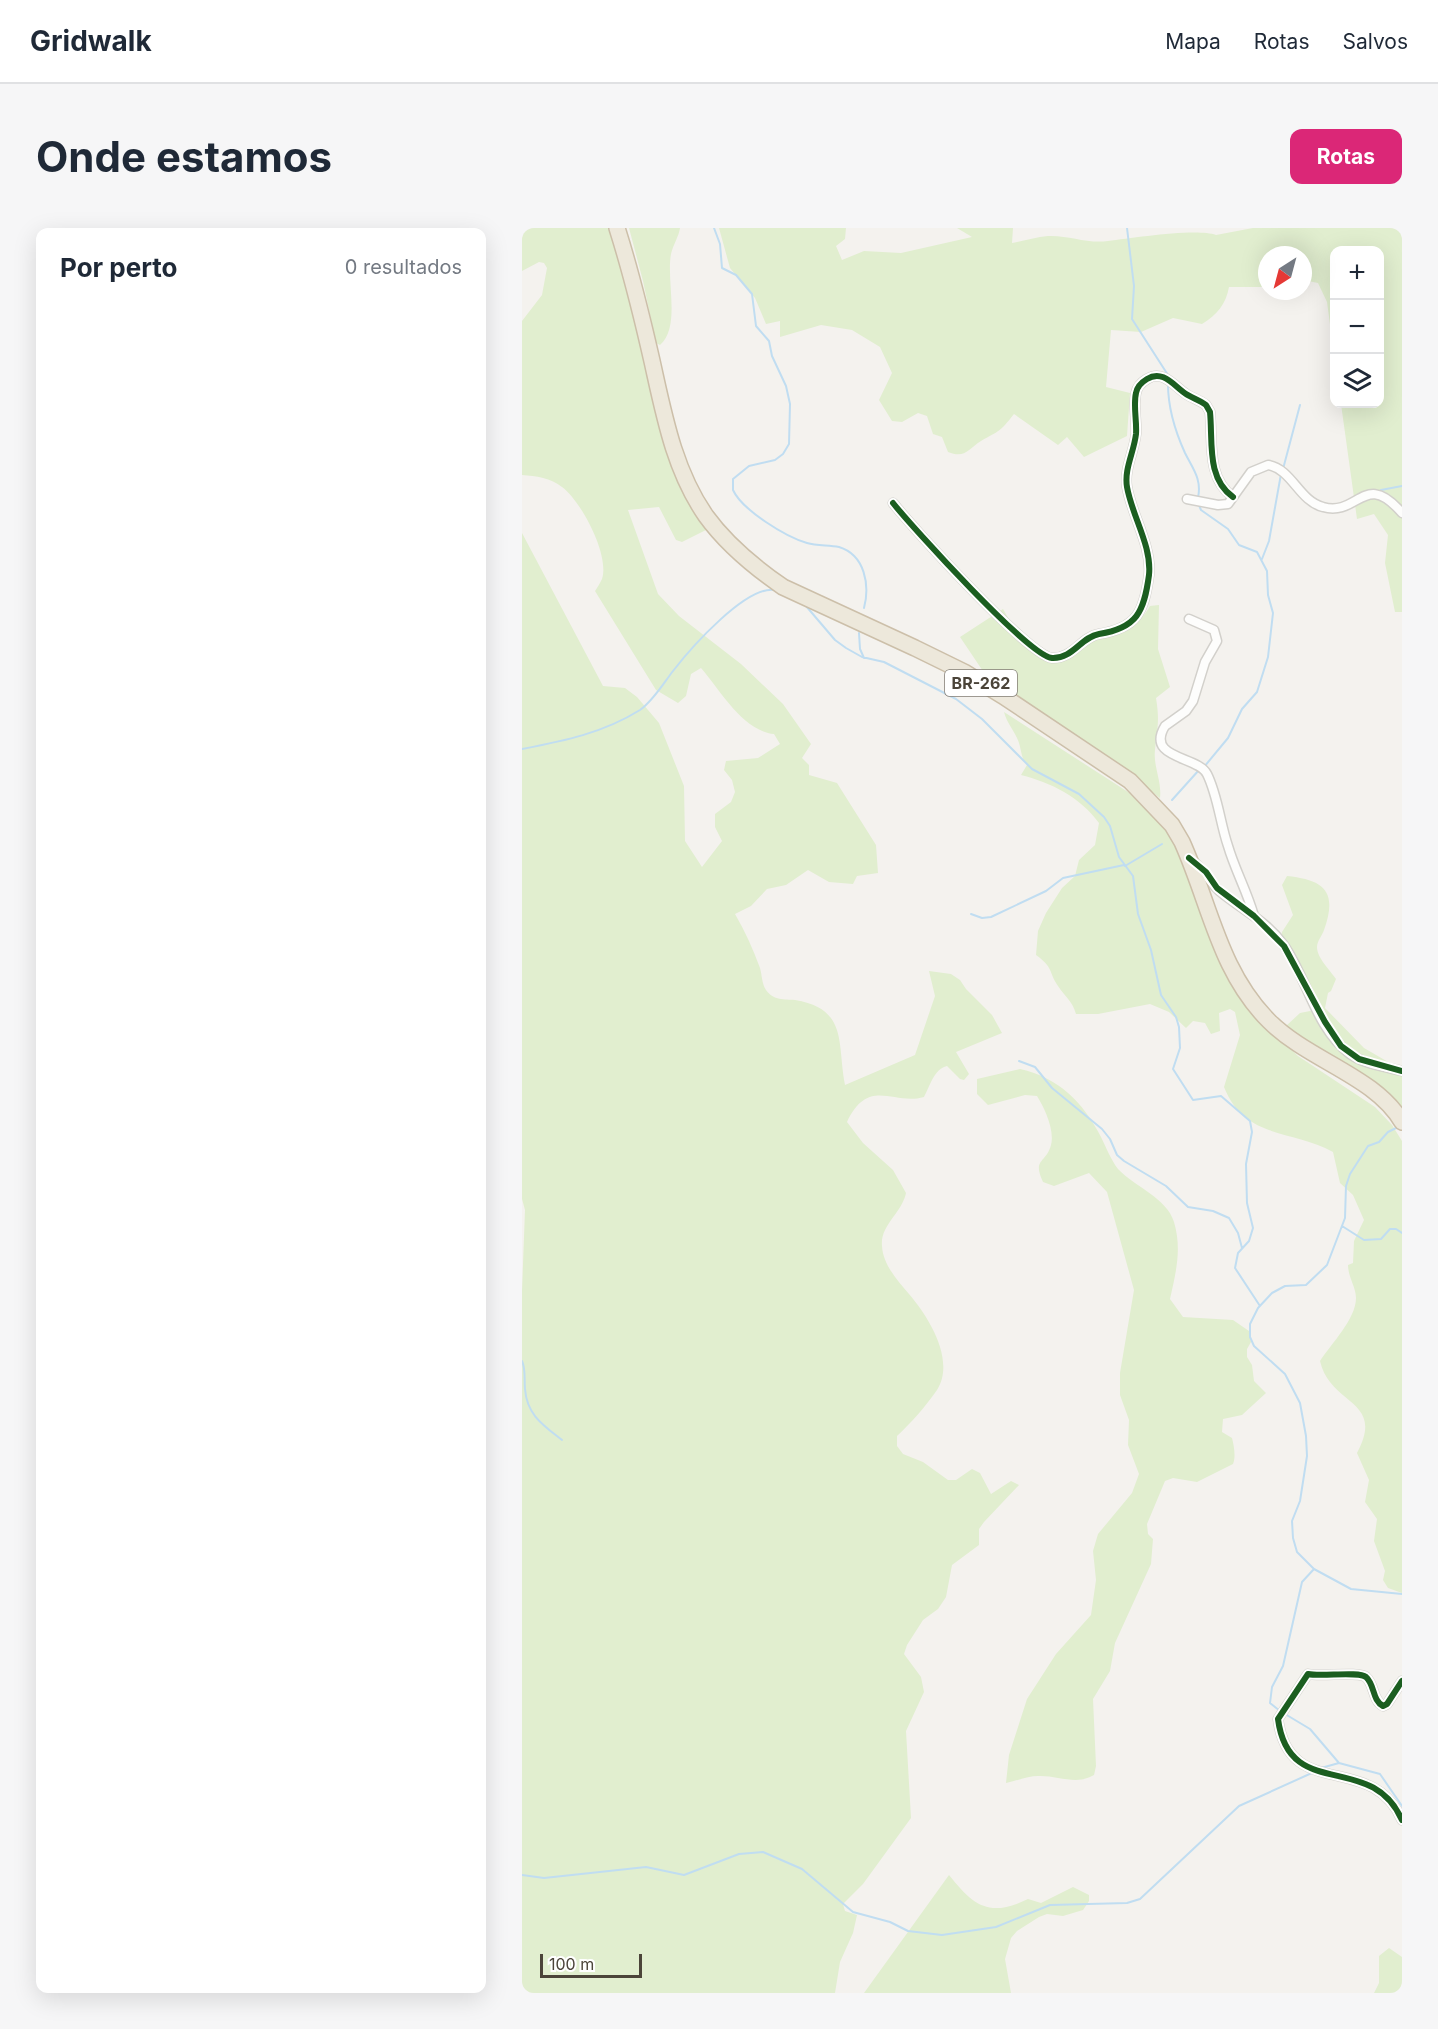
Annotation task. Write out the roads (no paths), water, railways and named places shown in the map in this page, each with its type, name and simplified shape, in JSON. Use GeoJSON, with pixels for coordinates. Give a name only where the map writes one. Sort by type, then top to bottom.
{"type":"FeatureCollection","features":[{"type":"Feature","properties":{"kind":"highway","name":"BR-262"},"geometry":{"type":"LineString","coordinates":[[617,228],[639,304],[669,439],[685,479],[705,514],[723,537],[760,572],[783,587],[964,672],[1130,781],[1153,802],[1172,825],[1189,858],[1224,958],[1244,993],[1268,1021],[1292,1041],[1385,1098],[1402,1122]]}},
{"type":"Feature","properties":{"kind":"street"},"geometry":{"type":"LineString","coordinates":[[893,503],[935,551],[1013,629],[1038,651],[1054,658],[1068,654],[1090,637],[1132,623],[1140,613],[1149,577],[1149,561],[1128,492],[1126,477],[1136,435],[1136,393],[1142,383],[1151,377],[1162,376],[1206,405],[1210,412],[1214,469],[1221,486],[1233,497]]}},
{"type":"Feature","properties":{"kind":"street"},"geometry":{"type":"LineString","coordinates":[[1187,499],[1224,505],[1233,497],[1251,472],[1268,465],[1282,471],[1307,498],[1323,507],[1339,507],[1375,494],[1386,496],[1402,513]]}},
{"type":"Feature","properties":{"kind":"street"},"geometry":{"type":"LineString","coordinates":[[1189,619],[1214,630],[1218,641],[1205,662],[1193,701],[1186,711],[1166,726],[1163,741],[1168,753],[1175,758],[1198,764],[1208,776],[1228,846],[1248,892],[1254,916]]}},
{"type":"Feature","properties":{"kind":"street"},"geometry":{"type":"LineString","coordinates":[[1189,858],[1206,872],[1223,894],[1254,916],[1284,946],[1325,1022],[1341,1046],[1359,1059],[1402,1071]]}},
{"type":"Feature","properties":{"kind":"street"},"geometry":{"type":"LineString","coordinates":[[1402,1681],[1387,1704],[1383,1706],[1377,1703],[1365,1676],[1308,1674],[1278,1719],[1283,1742],[1290,1754],[1320,1774],[1353,1778],[1375,1788],[1394,1805],[1402,1821]]}},
{"type":"Feature","properties":{"kind":"waterway"},"geometry":{"type":"LineString","coordinates":[[714,228],[720,244],[722,268],[736,275],[752,294],[756,326],[769,341],[772,356],[786,386],[790,404],[789,444],[783,454],[775,460],[749,466],[733,479],[733,490],[745,506],[765,522],[788,535],[811,544],[839,547],[855,557],[864,572],[866,581],[864,608]]}},
{"type":"Feature","properties":{"kind":"waterway"},"geometry":{"type":"LineString","coordinates":[[1127,228],[1134,286],[1132,319],[1168,375]]}},
{"type":"Feature","properties":{"kind":"waterway"},"geometry":{"type":"LineString","coordinates":[[1168,384],[1169,402],[1175,428],[1198,480],[1198,498]]}},
{"type":"Feature","properties":{"kind":"waterway"},"geometry":{"type":"LineString","coordinates":[[1283,469],[1300,405]]}},
{"type":"Feature","properties":{"kind":"waterway"},"geometry":{"type":"LineString","coordinates":[[1262,559],[1269,541],[1281,474]]}},
{"type":"Feature","properties":{"kind":"waterway"},"geometry":{"type":"LineString","coordinates":[[1381,490],[1402,486]]}},
{"type":"Feature","properties":{"kind":"waterway"},"geometry":{"type":"LineString","coordinates":[[1198,503],[1201,510],[1228,529],[1239,545],[1257,552],[1267,571],[1268,595],[1273,613],[1268,657],[1257,692],[1242,709],[1228,738],[1204,767]]}},
{"type":"Feature","properties":{"kind":"waterway"},"geometry":{"type":"LineString","coordinates":[[522,749],[597,730],[640,710],[654,697],[692,648],[720,620],[749,597],[763,591],[775,590]]}},
{"type":"Feature","properties":{"kind":"waterway"},"geometry":{"type":"LineString","coordinates":[[806,606],[835,640],[846,648],[862,657],[884,662],[956,699],[982,719],[1032,769],[1079,794],[1104,817],[1110,826],[1119,857],[1133,876],[1138,914],[1151,950],[1161,995],[1176,1017],[1179,1027],[1180,1048],[1173,1069],[1193,1100],[1221,1096],[1250,1121],[1252,1132],[1246,1164],[1247,1203],[1253,1228],[1249,1241],[1238,1253],[1235,1268],[1260,1306]]}},
{"type":"Feature","properties":{"kind":"waterway"},"geometry":{"type":"LineString","coordinates":[[859,633],[860,649],[864,658]]}},
{"type":"Feature","properties":{"kind":"waterway"},"geometry":{"type":"LineString","coordinates":[[1172,800],[1199,770]]}},
{"type":"Feature","properties":{"kind":"waterway"},"geometry":{"type":"LineString","coordinates":[[1125,866],[1162,844]]}},
{"type":"Feature","properties":{"kind":"waterway"},"geometry":{"type":"LineString","coordinates":[[971,914],[982,918],[991,917],[1046,891],[1063,878],[1124,865]]}},
{"type":"Feature","properties":{"kind":"waterway"},"geometry":{"type":"LineString","coordinates":[[1019,1061],[1035,1067],[1052,1088],[1102,1129],[1110,1139],[1117,1155],[1124,1161],[1166,1186],[1188,1207],[1213,1211],[1229,1218],[1238,1233],[1242,1248]]}},
{"type":"Feature","properties":{"kind":"waterway"},"geometry":{"type":"LineString","coordinates":[[1314,1569],[1297,1552],[1293,1538],[1292,1521],[1300,1501],[1307,1456],[1300,1403],[1285,1374],[1254,1346],[1250,1337],[1250,1324],[1258,1308],[1272,1293],[1285,1286],[1306,1285],[1327,1265],[1345,1218],[1346,1186],[1350,1174],[1368,1146],[1379,1142],[1388,1132],[1396,1128]]}},
{"type":"Feature","properties":{"kind":"waterway"},"geometry":{"type":"LineString","coordinates":[[1342,1226],[1364,1240],[1381,1239],[1390,1229],[1396,1229],[1402,1233]]}},
{"type":"Feature","properties":{"kind":"waterway"},"geometry":{"type":"LineString","coordinates":[[522,1361],[529,1406],[537,1419],[562,1440]]}},
{"type":"Feature","properties":{"kind":"waterway"},"geometry":{"type":"LineString","coordinates":[[1314,1569],[1351,1589],[1402,1594]]}},
{"type":"Feature","properties":{"kind":"waterway"},"geometry":{"type":"LineString","coordinates":[[1280,1711],[1270,1703],[1272,1687],[1283,1666],[1302,1582],[1314,1569]]}},
{"type":"Feature","properties":{"kind":"waterway"},"geometry":{"type":"LineString","coordinates":[[1285,1714],[1310,1729],[1339,1763],[1380,1774],[1402,1806]]}},
{"type":"Feature","properties":{"kind":"waterway"},"geometry":{"type":"LineString","coordinates":[[1321,1768],[1339,1763]]}},
{"type":"Feature","properties":{"kind":"waterway"},"geometry":{"type":"LineString","coordinates":[[522,1875],[544,1878],[646,1867],[684,1875],[739,1854],[763,1852],[802,1869],[853,1912],[890,1922],[908,1931],[942,1935],[996,1927],[1050,1905],[1127,1903],[1140,1899],[1239,1806],[1314,1772]]}}]}
